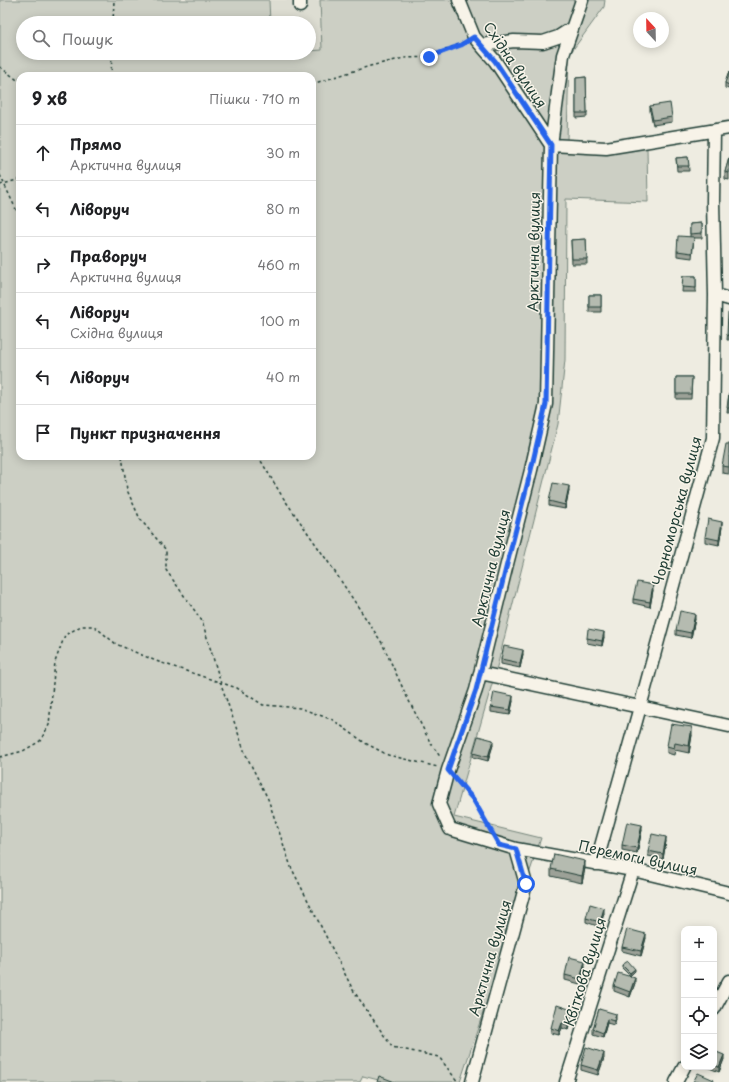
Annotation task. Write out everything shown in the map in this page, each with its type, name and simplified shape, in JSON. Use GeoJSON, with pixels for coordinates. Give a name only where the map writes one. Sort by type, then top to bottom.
{"type":"FeatureCollection","features":[{"type":"Feature","properties":{"kind":"lane","name":"Східна вулиця"},"geometry":{"type":"LineString","coordinates":[[459,0],[478,41],[495,61],[551,145]]}},
{"type":"Feature","properties":{"kind":"lane","name":"Арктична вулиця"},"geometry":{"type":"LineString","coordinates":[[472,1082],[526,884],[516,849],[450,829],[439,804],[448,770],[476,690],[546,404],[551,145],[562,55],[581,1]]}},
{"type":"Feature","properties":{"kind":"lane"},"geometry":{"type":"LineString","coordinates":[[478,41],[543,42],[558,37],[572,28]]}},
{"type":"Feature","properties":{"kind":"lane"},"geometry":{"type":"LineString","coordinates":[[551,145],[606,148],[729,128]]}},
{"type":"Feature","properties":{"kind":"lane","name":"Чорноморська вулиця"},"geometry":{"type":"LineString","coordinates":[[596,864],[713,438],[715,295],[713,201],[714,131]]}},
{"type":"Feature","properties":{"kind":"lane"},"geometry":{"type":"LineString","coordinates":[[715,295],[729,299]]}},
{"type":"Feature","properties":{"kind":"lane"},"geometry":{"type":"LineString","coordinates":[[480,673],[729,726]]}},
{"type":"Feature","properties":{"kind":"lane","name":"Перемоги вулиця"},"geometry":{"type":"LineString","coordinates":[[516,849],[633,870],[729,893]]}},
{"type":"Feature","properties":{"kind":"lane","name":"Квіткова вулиця"},"geometry":{"type":"LineString","coordinates":[[566,1082],[633,870]]}},
{"type":"Feature","properties":{"kind":"lane"},"geometry":{"type":"LineString","coordinates":[[717,1003],[729,981]]}},
{"type":"Feature","properties":{"kind":"lane"},"geometry":{"type":"LineString","coordinates":[[676,1082],[682,1070]]}},
{"type":"Feature","properties":{"kind":"path"},"geometry":{"type":"LineString","coordinates":[[113,16],[114,0]]}},
{"type":"Feature","properties":{"kind":"path"},"geometry":{"type":"LineString","coordinates":[[316,83],[370,66],[404,58],[429,57],[461,45],[478,41]]}},
{"type":"Feature","properties":{"kind":"path"},"geometry":{"type":"LineString","coordinates":[[111,72],[112,60]]}},
{"type":"Feature","properties":{"kind":"path"},"geometry":{"type":"LineString","coordinates":[[0,67],[16,79]]}},
{"type":"Feature","properties":{"kind":"path"},"geometry":{"type":"LineString","coordinates":[[0,175],[16,209]]}},
{"type":"Feature","properties":{"kind":"path"},"geometry":{"type":"LineString","coordinates":[[0,185],[16,180]]}},
{"type":"Feature","properties":{"kind":"path"},"geometry":{"type":"LineString","coordinates":[[123,460],[127,490],[140,519],[166,550],[166,570],[202,621],[220,682],[245,753],[268,799],[291,867],[352,990],[392,1047],[439,1057],[458,1082]]}},
{"type":"Feature","properties":{"kind":"path"},"geometry":{"type":"LineString","coordinates":[[260,460],[282,496],[382,643],[430,742],[448,770],[473,799],[499,845]]}},
{"type":"Feature","properties":{"kind":"path"},"geometry":{"type":"LineString","coordinates":[[0,757],[23,751],[40,741],[49,725],[55,662],[66,635],[81,626],[94,626],[116,644],[156,661],[236,688],[263,705],[300,708],[333,720],[365,743],[388,755],[448,770]]}},
{"type":"Feature","properties":{"kind":"shaded area"},"geometry":{"type":"Polygon","coordinates":[[[0,0],[269,0],[270,16],[16,16],[16,60],[316,60],[316,50],[322,50],[320,0],[605,0],[604,7],[569,55],[567,140],[647,147],[648,202],[566,199],[565,360],[558,424],[498,663],[454,817],[541,838],[460,1082],[386,1082],[363,1076],[360,1082],[0,1082],[0,0]]]}},
{"type":"Feature","properties":{"kind":"shaded area"},"geometry":{"type":"Polygon","coordinates":[[[269,0],[320,0],[322,51],[316,51],[316,16],[270,16],[269,0]]]}},
{"type":"Feature","properties":{"kind":"building"},"geometry":{"type":"Polygon","coordinates":[[[729,72],[729,85],[725,83],[729,72]]]}},
{"type":"Feature","properties":{"kind":"building"},"geometry":{"type":"Polygon","coordinates":[[[586,77],[587,113],[576,113],[576,78],[586,77]]]}},
{"type":"Feature","properties":{"kind":"building"},"geometry":{"type":"Polygon","coordinates":[[[670,103],[672,117],[653,120],[650,106],[670,103]]]}},
{"type":"Feature","properties":{"kind":"building"},"geometry":{"type":"Polygon","coordinates":[[[688,157],[689,166],[677,166],[676,158],[688,157]]]}},
{"type":"Feature","properties":{"kind":"building"},"geometry":{"type":"Polygon","coordinates":[[[729,158],[729,173],[725,172],[729,158]]]}},
{"type":"Feature","properties":{"kind":"building"},"geometry":{"type":"Polygon","coordinates":[[[702,223],[702,233],[690,234],[690,224],[702,223]]]}},
{"type":"Feature","properties":{"kind":"building"},"geometry":{"type":"Polygon","coordinates":[[[678,236],[694,237],[692,253],[677,251],[678,236]]]}},
{"type":"Feature","properties":{"kind":"building"},"geometry":{"type":"Polygon","coordinates":[[[586,239],[587,259],[572,259],[571,240],[586,239]]]}},
{"type":"Feature","properties":{"kind":"building"},"geometry":{"type":"Polygon","coordinates":[[[683,276],[696,276],[696,288],[682,287],[683,276]]]}},
{"type":"Feature","properties":{"kind":"building"},"geometry":{"type":"Polygon","coordinates":[[[589,295],[601,295],[601,307],[589,307],[589,295]]]}},
{"type":"Feature","properties":{"kind":"building"},"geometry":{"type":"Polygon","coordinates":[[[728,313],[729,335],[727,335],[728,313]]]}},
{"type":"Feature","properties":{"kind":"building"},"geometry":{"type":"Polygon","coordinates":[[[676,377],[692,377],[691,394],[676,394],[676,377]]]}},
{"type":"Feature","properties":{"kind":"building"},"geometry":{"type":"Polygon","coordinates":[[[729,393],[729,408],[727,408],[729,393]]]}},
{"type":"Feature","properties":{"kind":"building"},"geometry":{"type":"Polygon","coordinates":[[[726,444],[729,444],[729,467],[722,466],[726,444]]]}},
{"type":"Feature","properties":{"kind":"building"},"geometry":{"type":"Polygon","coordinates":[[[553,483],[569,486],[565,505],[549,501],[553,483]]]}},
{"type":"Feature","properties":{"kind":"building"},"geometry":{"type":"Polygon","coordinates":[[[708,519],[722,522],[719,540],[705,537],[708,519]]]}},
{"type":"Feature","properties":{"kind":"building"},"geometry":{"type":"Polygon","coordinates":[[[637,582],[653,585],[650,602],[633,599],[637,582]]]}},
{"type":"Feature","properties":{"kind":"building"},"geometry":{"type":"Polygon","coordinates":[[[680,611],[695,614],[691,633],[676,630],[680,611]]]}},
{"type":"Feature","properties":{"kind":"building"},"geometry":{"type":"Polygon","coordinates":[[[588,629],[604,632],[602,641],[587,638],[588,629]]]}},
{"type":"Feature","properties":{"kind":"building"},"geometry":{"type":"Polygon","coordinates":[[[504,646],[523,650],[520,663],[501,659],[504,646]]]}},
{"type":"Feature","properties":{"kind":"building"},"geometry":{"type":"Polygon","coordinates":[[[494,692],[513,696],[510,710],[491,707],[494,692]]]}},
{"type":"Feature","properties":{"kind":"building"},"geometry":{"type":"Polygon","coordinates":[[[671,724],[692,727],[689,746],[675,743],[674,748],[667,746],[671,724]]]}},
{"type":"Feature","properties":{"kind":"building"},"geometry":{"type":"Polygon","coordinates":[[[478,736],[493,740],[488,757],[473,753],[478,736]]]}},
{"type":"Feature","properties":{"kind":"building"},"geometry":{"type":"Polygon","coordinates":[[[627,822],[642,825],[637,848],[622,845],[627,822]]]}},
{"type":"Feature","properties":{"kind":"building"},"geometry":{"type":"Polygon","coordinates":[[[652,834],[666,837],[663,854],[648,851],[652,834]]]}},
{"type":"Feature","properties":{"kind":"building"},"geometry":{"type":"Polygon","coordinates":[[[554,854],[585,861],[582,876],[551,869],[554,854]]]}},
{"type":"Feature","properties":{"kind":"building"},"geometry":{"type":"Polygon","coordinates":[[[590,904],[604,908],[600,922],[586,918],[590,904]]]}},
{"type":"Feature","properties":{"kind":"building"},"geometry":{"type":"Polygon","coordinates":[[[627,929],[646,934],[641,951],[622,947],[627,929]]]}},
{"type":"Feature","properties":{"kind":"building"},"geometry":{"type":"Polygon","coordinates":[[[569,957],[585,961],[580,979],[565,975],[569,957]]]}},
{"type":"Feature","properties":{"kind":"building"},"geometry":{"type":"Polygon","coordinates":[[[628,961],[635,969],[630,973],[622,965],[628,961]]]}},
{"type":"Feature","properties":{"kind":"building"},"geometry":{"type":"Polygon","coordinates":[[[618,973],[635,978],[630,992],[614,986],[618,973]]]}},
{"type":"Feature","properties":{"kind":"building"},"geometry":{"type":"Polygon","coordinates":[[[557,1005],[572,1010],[568,1025],[562,1023],[559,1031],[551,1028],[557,1005]]]}},
{"type":"Feature","properties":{"kind":"building"},"geometry":{"type":"Polygon","coordinates":[[[599,1009],[616,1014],[614,1021],[607,1019],[603,1033],[593,1029],[599,1009]]]}},
{"type":"Feature","properties":{"kind":"building"},"geometry":{"type":"Polygon","coordinates":[[[586,1047],[604,1053],[598,1070],[581,1065],[586,1047]]]}},
{"type":"Feature","properties":{"kind":"building"},"geometry":{"type":"Polygon","coordinates":[[[717,1052],[724,1055],[719,1067],[717,1066],[717,1052]]]}},
{"type":"Feature","properties":{"kind":"building"},"geometry":{"type":"Polygon","coordinates":[[[698,1073],[714,1080],[713,1082],[693,1082],[698,1073]]]}},
{"type":"Feature","properties":{"kind":"building"},"geometry":{"type":"Polygon","coordinates":[[[379,1076],[395,1082],[377,1082],[379,1076]]]}},
{"type":"Feature","properties":{"kind":"route"},"geometry":{"type":"LineString","coordinates":[[429,57],[461,45],[474,37],[495,61],[551,145],[546,404],[476,690],[448,770],[473,799],[499,845],[516,849],[526,884]]}}]}
